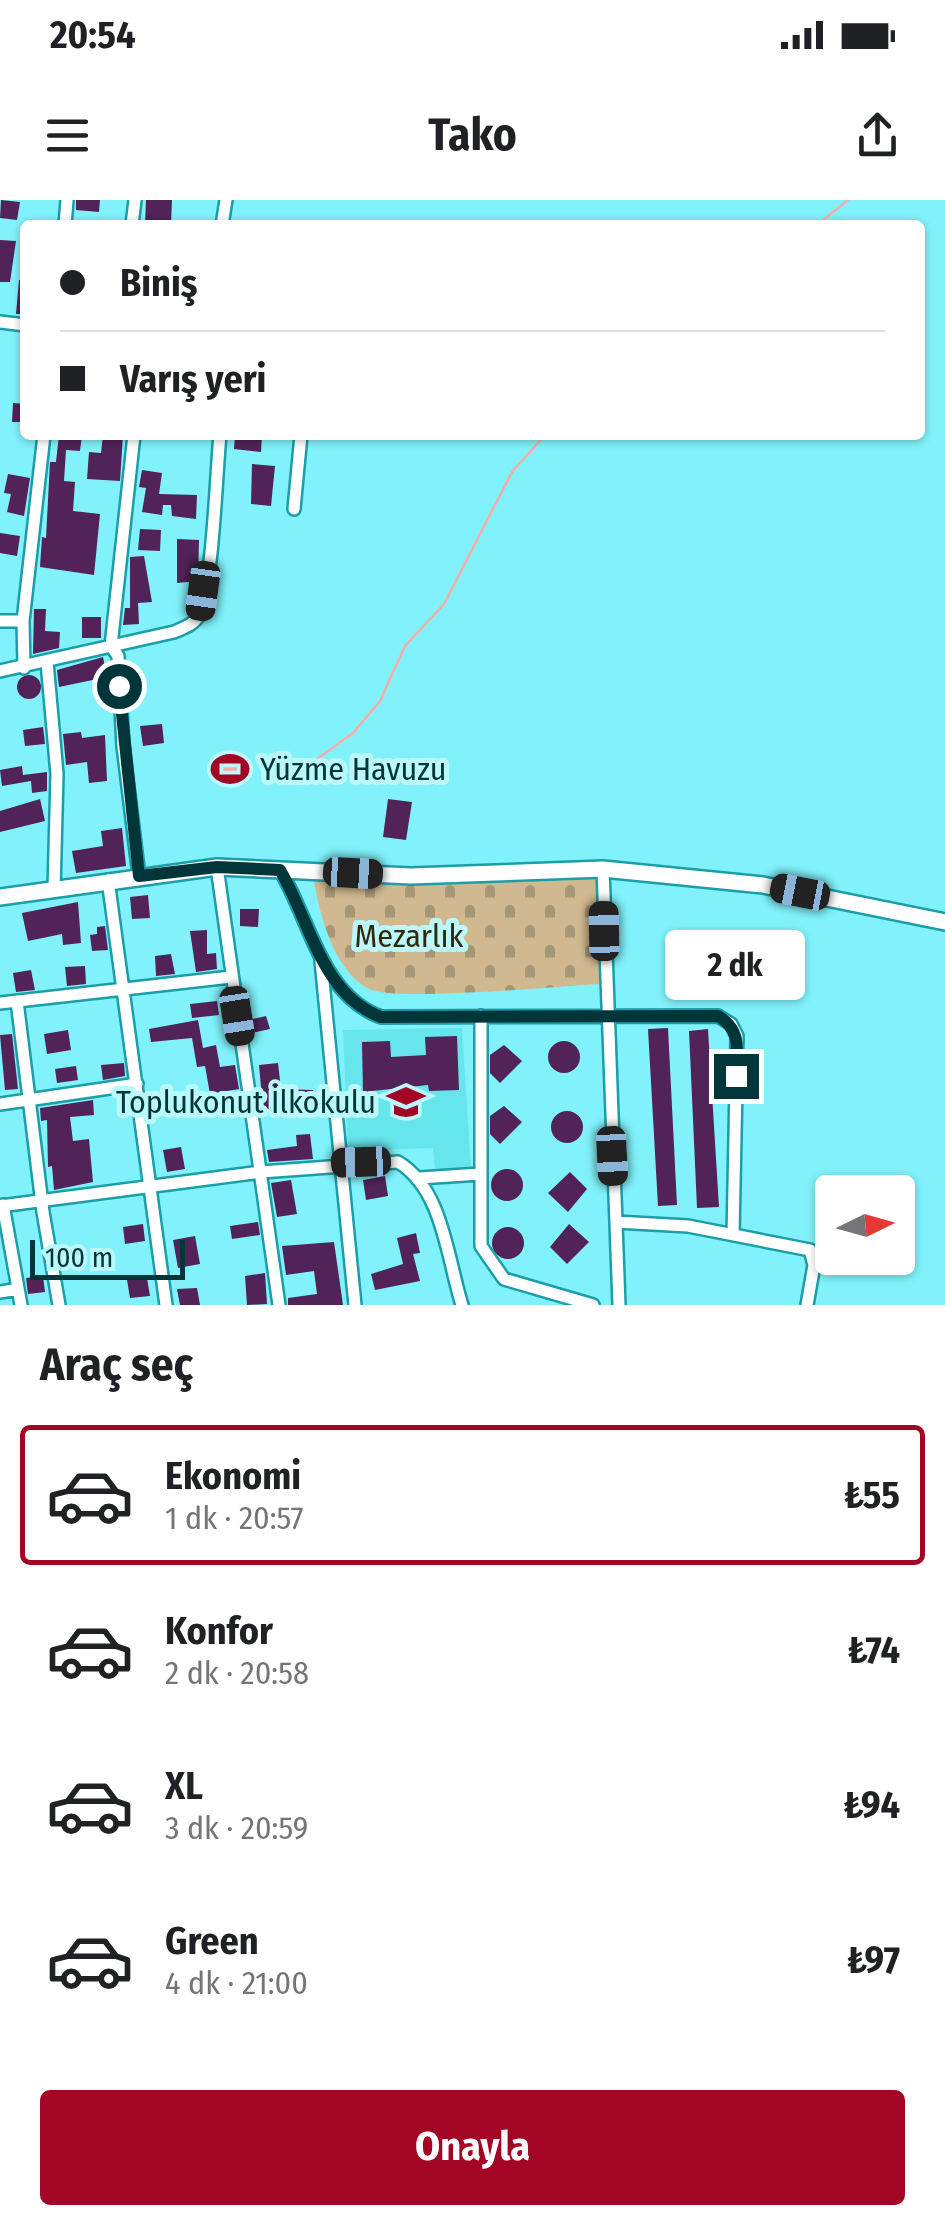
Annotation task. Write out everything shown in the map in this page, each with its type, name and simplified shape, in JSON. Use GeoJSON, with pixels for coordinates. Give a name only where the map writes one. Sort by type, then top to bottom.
{"type":"FeatureCollection","features":[{"type":"Feature","properties":{"kind":"street"},"geometry":{"type":"LineString","coordinates":[[24,668],[23,621],[43,440]]}},
{"type":"Feature","properties":{"kind":"street"},"geometry":{"type":"LineString","coordinates":[[133,440],[111,646],[118,656],[139,876]]}},
{"type":"Feature","properties":{"kind":"street"},"geometry":{"type":"LineString","coordinates":[[0,670],[24,668],[193,624],[200,613],[219,440]]}},
{"type":"Feature","properties":{"kind":"street"},"geometry":{"type":"LineString","coordinates":[[294,509],[301,440]]}},
{"type":"Feature","properties":{"kind":"street"},"geometry":{"type":"LineString","coordinates":[[0,621],[23,621]]}},
{"type":"Feature","properties":{"kind":"street"},"geometry":{"type":"LineString","coordinates":[[47,662],[57,774],[54,890]]}},
{"type":"Feature","properties":{"kind":"street"},"geometry":{"type":"LineString","coordinates":[[217,867],[279,1305]]}},
{"type":"Feature","properties":{"kind":"street"},"geometry":{"type":"LineString","coordinates":[[0,897],[217,867],[411,876],[603,870],[762,885],[945,922]]}},
{"type":"Feature","properties":{"kind":"street"},"geometry":{"type":"LineString","coordinates":[[280,870],[321,961],[364,1011],[381,1017],[718,1016],[731,1024],[737,1036],[733,1235]]}},
{"type":"Feature","properties":{"kind":"street"},"geometry":{"type":"LineString","coordinates":[[603,870],[620,1305]]}},
{"type":"Feature","properties":{"kind":"street"},"geometry":{"type":"LineString","coordinates":[[108,880],[166,1305]]}},
{"type":"Feature","properties":{"kind":"street"},"geometry":{"type":"LineString","coordinates":[[321,961],[355,1305]]}},
{"type":"Feature","properties":{"kind":"street"},"geometry":{"type":"LineString","coordinates":[[0,1003],[231,978]]}},
{"type":"Feature","properties":{"kind":"street"},"geometry":{"type":"LineString","coordinates":[[17,1001],[59,1305]]}},
{"type":"Feature","properties":{"kind":"street"},"geometry":{"type":"LineString","coordinates":[[481,1016],[481,1246],[488,1262],[504,1280],[593,1305]]}},
{"type":"Feature","properties":{"kind":"street"},"geometry":{"type":"LineString","coordinates":[[0,1104],[137,1084]]}},
{"type":"Feature","properties":{"kind":"street"},"geometry":{"type":"LineString","coordinates":[[21,1305],[2,1206],[341,1163],[398,1162],[420,1178],[443,1232],[462,1305]]}},
{"type":"Feature","properties":{"kind":"street"},"geometry":{"type":"LineString","coordinates":[[420,1178],[480,1174]]}},
{"type":"Feature","properties":{"kind":"street"},"geometry":{"type":"LineString","coordinates":[[616,1222],[688,1226],[810,1250],[814,1266],[807,1305]]}},
{"type":"Feature","properties":{"kind":"street"},"geometry":{"type":"LineString","coordinates":[[0,1292],[18,1289]]}},
{"type":"Feature","properties":{"kind":"shaded area","name":"Yüzme Havuzu"},"geometry":{"type":"Polygon","coordinates":[[[235,750],[245,782],[226,788],[216,756],[235,750]]]}},
{"type":"Feature","properties":{"kind":"shaded area","name":"Toplukonut İlkokulu"},"geometry":{"type":"Polygon","coordinates":[[[462,1028],[471,1169],[435,1170],[433,1148],[348,1151],[343,1030],[462,1028]]]}},
{"type":"Feature","properties":{"kind":"green space","name":"Mezarlık"},"geometry":{"type":"Polygon","coordinates":[[[313,874],[598,875],[600,984],[443,994],[369,989],[346,968],[329,938],[313,874]]]}},
{"type":"Feature","properties":{"kind":"building"},"geometry":{"type":"Polygon","coordinates":[[[1,200],[20,202],[17,220],[0,218],[1,200]]]}},
{"type":"Feature","properties":{"kind":"building"},"geometry":{"type":"Polygon","coordinates":[[[76,200],[100,200],[99,212],[76,210],[76,200]]]}},
{"type":"Feature","properties":{"kind":"building"},"geometry":{"type":"Polygon","coordinates":[[[146,200],[172,200],[171,220],[145,220],[146,200]]]}},
{"type":"Feature","properties":{"kind":"building"},"geometry":{"type":"Polygon","coordinates":[[[0,240],[16,241],[10,282],[0,282],[0,240]]]}},
{"type":"Feature","properties":{"kind":"building"},"geometry":{"type":"Polygon","coordinates":[[[19,280],[20,280],[20,314],[16,314],[19,280]]]}},
{"type":"Feature","properties":{"kind":"building"},"geometry":{"type":"Polygon","coordinates":[[[13,403],[20,404],[20,422],[12,422],[13,403]]]}},
{"type":"Feature","properties":{"kind":"building"},"geometry":{"type":"Polygon","coordinates":[[[58,440],[81,440],[80,451],[66,450],[64,481],[75,482],[73,511],[100,514],[94,575],[40,567],[42,537],[46,538],[50,462],[56,462],[58,440]]]}},
{"type":"Feature","properties":{"kind":"building"},"geometry":{"type":"Polygon","coordinates":[[[102,440],[123,440],[120,481],[87,479],[89,452],[101,453],[102,440]]]}},
{"type":"Feature","properties":{"kind":"building"},"geometry":{"type":"Polygon","coordinates":[[[235,440],[262,440],[261,452],[234,449],[235,440]]]}},
{"type":"Feature","properties":{"kind":"building"},"geometry":{"type":"Polygon","coordinates":[[[252,464],[275,466],[271,506],[251,504],[252,464]]]}},
{"type":"Feature","properties":{"kind":"building"},"geometry":{"type":"Polygon","coordinates":[[[142,470],[162,473],[159,494],[197,495],[196,519],[172,516],[171,505],[163,505],[162,515],[142,512],[146,488],[139,487],[142,470]]]}},
{"type":"Feature","properties":{"kind":"building"},"geometry":{"type":"Polygon","coordinates":[[[8,474],[30,478],[24,516],[7,512],[11,494],[4,493],[8,474]]]}},
{"type":"Feature","properties":{"kind":"building"},"geometry":{"type":"Polygon","coordinates":[[[140,529],[161,530],[160,551],[138,550],[140,529]]]}},
{"type":"Feature","properties":{"kind":"building"},"geometry":{"type":"Polygon","coordinates":[[[0,533],[20,536],[17,556],[0,553],[0,533]]]}},
{"type":"Feature","properties":{"kind":"building"},"geometry":{"type":"Polygon","coordinates":[[[177,539],[199,540],[198,581],[177,583],[177,539]]]}},
{"type":"Feature","properties":{"kind":"building"},"geometry":{"type":"Polygon","coordinates":[[[144,556],[152,602],[138,603],[139,624],[123,625],[125,608],[130,608],[130,557],[144,556]]]}},
{"type":"Feature","properties":{"kind":"building"},"geometry":{"type":"Polygon","coordinates":[[[34,609],[46,609],[45,631],[60,632],[59,648],[33,654],[34,609]]]}},
{"type":"Feature","properties":{"kind":"building"},"geometry":{"type":"Polygon","coordinates":[[[82,617],[101,617],[101,638],[82,638],[82,617]]]}},
{"type":"Feature","properties":{"kind":"building"},"geometry":{"type":"Polygon","coordinates":[[[103,657],[107,677],[59,687],[57,670],[103,657]]]}},
{"type":"Feature","properties":{"kind":"building"},"geometry":{"type":"Polygon","coordinates":[[[29,675],[41,687],[29,699],[17,687],[29,675]]]}},
{"type":"Feature","properties":{"kind":"building"},"geometry":{"type":"Polygon","coordinates":[[[162,724],[164,743],[143,746],[140,726],[162,724]]]}},
{"type":"Feature","properties":{"kind":"building"},"geometry":{"type":"Polygon","coordinates":[[[43,727],[45,744],[25,746],[23,730],[43,727]]]}},
{"type":"Feature","properties":{"kind":"building"},"geometry":{"type":"Polygon","coordinates":[[[81,732],[82,738],[105,735],[107,781],[89,783],[87,762],[66,765],[63,734],[81,732]]]}},
{"type":"Feature","properties":{"kind":"building"},"geometry":{"type":"Polygon","coordinates":[[[22,766],[23,775],[47,772],[47,791],[32,793],[31,781],[2,786],[0,770],[22,766]]]}},
{"type":"Feature","properties":{"kind":"building"},"geometry":{"type":"Polygon","coordinates":[[[40,799],[45,821],[0,832],[0,811],[40,799]]]}},
{"type":"Feature","properties":{"kind":"building"},"geometry":{"type":"Polygon","coordinates":[[[388,799],[412,802],[406,840],[383,837],[388,799]]]}},
{"type":"Feature","properties":{"kind":"building"},"geometry":{"type":"Polygon","coordinates":[[[122,828],[126,866],[76,873],[72,851],[103,846],[101,831],[122,828]]]}},
{"type":"Feature","properties":{"kind":"building"},"geometry":{"type":"Polygon","coordinates":[[[148,895],[150,918],[132,919],[130,897],[148,895]]]}},
{"type":"Feature","properties":{"kind":"building"},"geometry":{"type":"Polygon","coordinates":[[[78,902],[81,943],[63,945],[62,934],[28,941],[22,913],[78,902]]]}},
{"type":"Feature","properties":{"kind":"building"},"geometry":{"type":"Polygon","coordinates":[[[240,909],[259,909],[258,927],[240,926],[240,909]]]}},
{"type":"Feature","properties":{"kind":"building"},"geometry":{"type":"Polygon","coordinates":[[[105,926],[108,950],[92,951],[90,935],[97,934],[97,927],[105,926]]]}},
{"type":"Feature","properties":{"kind":"building"},"geometry":{"type":"Polygon","coordinates":[[[207,930],[207,954],[216,953],[217,969],[196,972],[190,931],[207,930]]]}},
{"type":"Feature","properties":{"kind":"building"},"geometry":{"type":"Polygon","coordinates":[[[171,954],[175,974],[156,976],[155,956],[171,954]]]}},
{"type":"Feature","properties":{"kind":"building"},"geometry":{"type":"Polygon","coordinates":[[[85,966],[86,984],[67,986],[65,967],[85,966]]]}},
{"type":"Feature","properties":{"kind":"building"},"geometry":{"type":"Polygon","coordinates":[[[31,970],[35,990],[16,992],[13,973],[31,970]]]}},
{"type":"Feature","properties":{"kind":"building"},"geometry":{"type":"Polygon","coordinates":[[[217,1001],[219,1015],[192,1018],[190,1004],[217,1001]]]}},
{"type":"Feature","properties":{"kind":"building"},"geometry":{"type":"Polygon","coordinates":[[[266,1016],[270,1029],[252,1033],[249,1020],[266,1016]]]}},
{"type":"Feature","properties":{"kind":"building"},"geometry":{"type":"Polygon","coordinates":[[[198,1020],[203,1048],[216,1045],[220,1067],[235,1065],[239,1089],[210,1094],[205,1066],[197,1067],[192,1038],[151,1042],[149,1029],[198,1020]]]}},
{"type":"Feature","properties":{"kind":"building"},"geometry":{"type":"Polygon","coordinates":[[[668,1028],[677,1205],[658,1206],[648,1029],[668,1028]]]}},
{"type":"Feature","properties":{"kind":"building"},"geometry":{"type":"Polygon","coordinates":[[[708,1029],[719,1207],[697,1208],[689,1031],[708,1029]]]}},
{"type":"Feature","properties":{"kind":"building"},"geometry":{"type":"Polygon","coordinates":[[[68,1030],[71,1050],[47,1054],[44,1034],[68,1030]]]}},
{"type":"Feature","properties":{"kind":"building"},"geometry":{"type":"Polygon","coordinates":[[[12,1034],[18,1089],[5,1090],[0,1035],[12,1034]]]}},
{"type":"Feature","properties":{"kind":"building"},"geometry":{"type":"Polygon","coordinates":[[[457,1036],[459,1090],[429,1091],[428,1085],[363,1092],[362,1042],[390,1041],[391,1057],[426,1055],[425,1037],[457,1036]]]}},
{"type":"Feature","properties":{"kind":"building"},"geometry":{"type":"Polygon","coordinates":[[[564,1041],[576,1045],[580,1057],[576,1069],[564,1073],[552,1069],[548,1057],[552,1045],[564,1041]]]}},
{"type":"Feature","properties":{"kind":"building"},"geometry":{"type":"Polygon","coordinates":[[[504,1045],[522,1061],[500,1083],[490,1073],[490,1055],[504,1045]]]}},
{"type":"Feature","properties":{"kind":"building"},"geometry":{"type":"Polygon","coordinates":[[[124,1063],[125,1076],[103,1080],[101,1065],[124,1063]]]}},
{"type":"Feature","properties":{"kind":"building"},"geometry":{"type":"Polygon","coordinates":[[[278,1063],[281,1089],[313,1090],[314,1109],[263,1109],[259,1065],[278,1063]]]}},
{"type":"Feature","properties":{"kind":"building"},"geometry":{"type":"Polygon","coordinates":[[[76,1066],[78,1080],[57,1083],[55,1069],[76,1066]]]}},
{"type":"Feature","properties":{"kind":"building"},"geometry":{"type":"Polygon","coordinates":[[[93,1100],[94,1115],[70,1117],[73,1141],[89,1139],[93,1182],[54,1190],[52,1166],[48,1167],[47,1120],[41,1121],[40,1108],[93,1100]]]}},
{"type":"Feature","properties":{"kind":"building"},"geometry":{"type":"Polygon","coordinates":[[[504,1106],[522,1122],[500,1144],[490,1134],[490,1116],[504,1106]]]}},
{"type":"Feature","properties":{"kind":"building"},"geometry":{"type":"Polygon","coordinates":[[[567,1111],[579,1115],[583,1127],[579,1139],[567,1143],[555,1139],[551,1127],[555,1115],[567,1111]]]}},
{"type":"Feature","properties":{"kind":"building"},"geometry":{"type":"Polygon","coordinates":[[[310,1134],[313,1159],[269,1162],[267,1150],[297,1146],[296,1135],[310,1134]]]}},
{"type":"Feature","properties":{"kind":"building"},"geometry":{"type":"Polygon","coordinates":[[[181,1147],[185,1169],[167,1172],[163,1150],[181,1147]]]}},
{"type":"Feature","properties":{"kind":"building"},"geometry":{"type":"Polygon","coordinates":[[[507,1169],[518,1174],[523,1185],[518,1196],[507,1201],[496,1196],[491,1185],[496,1174],[507,1169]]]}},
{"type":"Feature","properties":{"kind":"building"},"geometry":{"type":"Polygon","coordinates":[[[570,1172],[587,1189],[568,1212],[548,1193],[570,1172]]]}},
{"type":"Feature","properties":{"kind":"building"},"geometry":{"type":"Polygon","coordinates":[[[385,1176],[388,1196],[366,1200],[363,1180],[385,1176]]]}},
{"type":"Feature","properties":{"kind":"building"},"geometry":{"type":"Polygon","coordinates":[[[291,1180],[297,1214],[277,1217],[271,1183],[291,1180]]]}},
{"type":"Feature","properties":{"kind":"building"},"geometry":{"type":"Polygon","coordinates":[[[258,1222],[260,1235],[232,1239],[230,1226],[258,1222]]]}},
{"type":"Feature","properties":{"kind":"building"},"geometry":{"type":"Polygon","coordinates":[[[143,1224],[145,1241],[125,1244],[123,1227],[143,1224]]]}},
{"type":"Feature","properties":{"kind":"building"},"geometry":{"type":"Polygon","coordinates":[[[569,1224],[589,1242],[567,1264],[550,1247],[569,1224]]]}},
{"type":"Feature","properties":{"kind":"building"},"geometry":{"type":"Polygon","coordinates":[[[508,1227],[519,1232],[524,1243],[519,1254],[508,1259],[497,1254],[492,1243],[497,1232],[508,1227]]]}},
{"type":"Feature","properties":{"kind":"building"},"geometry":{"type":"Polygon","coordinates":[[[416,1233],[420,1253],[413,1254],[420,1281],[375,1290],[371,1274],[403,1264],[397,1238],[416,1233]]]}},
{"type":"Feature","properties":{"kind":"building"},"geometry":{"type":"Polygon","coordinates":[[[195,1236],[200,1264],[178,1268],[173,1240],[195,1236]]]}},
{"type":"Feature","properties":{"kind":"building"},"geometry":{"type":"Polygon","coordinates":[[[334,1242],[343,1305],[288,1305],[288,1298],[317,1294],[314,1271],[286,1275],[282,1246],[334,1242]]]}},
{"type":"Feature","properties":{"kind":"building"},"geometry":{"type":"Polygon","coordinates":[[[265,1273],[267,1304],[247,1305],[245,1276],[265,1273]]]}},
{"type":"Feature","properties":{"kind":"building"},"geometry":{"type":"Polygon","coordinates":[[[43,1276],[45,1292],[28,1294],[26,1278],[43,1276]]]}},
{"type":"Feature","properties":{"kind":"building"},"geometry":{"type":"Polygon","coordinates":[[[147,1278],[150,1296],[130,1298],[127,1280],[147,1278]]]}},
{"type":"Feature","properties":{"kind":"building"},"geometry":{"type":"Polygon","coordinates":[[[197,1288],[200,1305],[180,1305],[177,1289],[197,1288]]]}},
{"type":"Feature","properties":{"kind":"waterway"},"geometry":{"type":"LineString","coordinates":[[823,220],[848,200]]}},
{"type":"Feature","properties":{"kind":"waterway"},"geometry":{"type":"LineString","coordinates":[[288,780],[353,733],[380,701],[405,646],[444,604],[512,472],[541,440]]}},
{"type":"Feature","properties":{"kind":"place","name":"Yüzme Havuzu"},"geometry":{"type":"Point","coordinates":[230,769]}},
{"type":"Feature","properties":{"kind":"place","name":"Toplukonut İlkokulu"},"geometry":{"type":"Point","coordinates":[406,1102]}},
{"type":"Feature","properties":{"kind":"route"},"geometry":{"type":"LineString","coordinates":[[119,686],[139,876],[217,867],[280,870],[321,961],[364,1011],[381,1017],[718,1016],[731,1024],[737,1036],[736,1076]]}}]}
